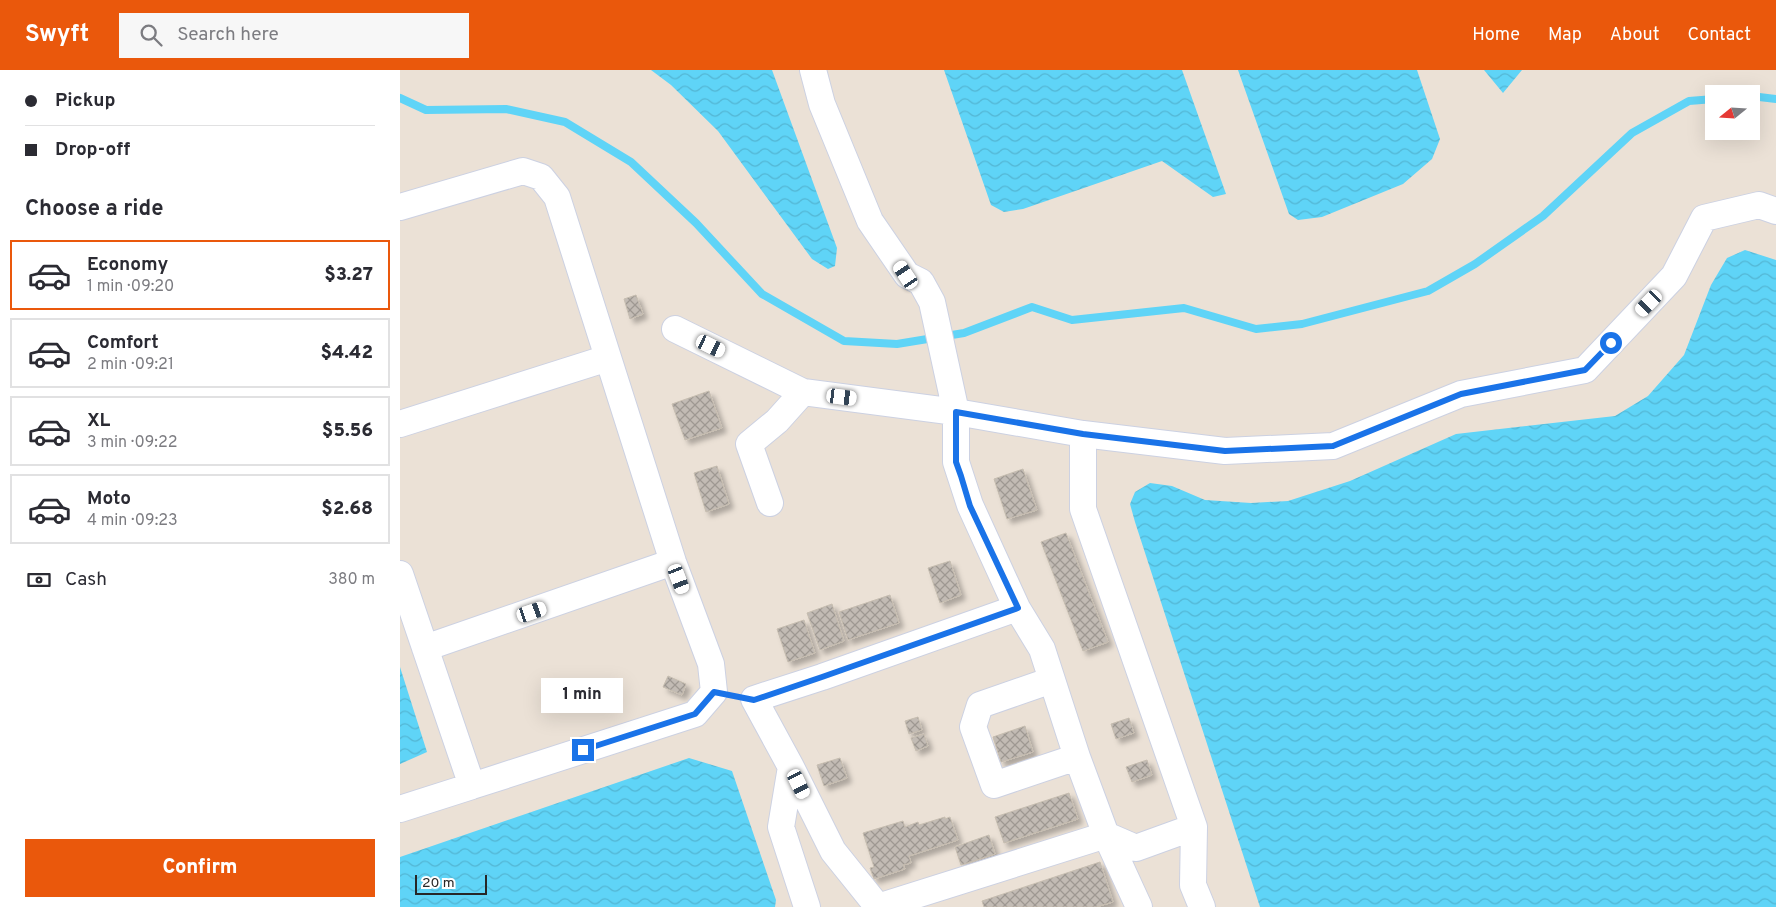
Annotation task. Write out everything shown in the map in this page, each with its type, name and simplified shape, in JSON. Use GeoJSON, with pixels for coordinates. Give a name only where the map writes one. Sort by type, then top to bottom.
{"type":"FeatureCollection","features":[{"type":"Feature","properties":{"kind":"lane"},"geometry":{"type":"LineString","coordinates":[[813,70],[822,104],[870,221],[906,275],[921,282],[932,302],[956,412],[956,462],[970,506],[1018,608],[1042,649],[1077,757],[1106,835],[1139,907]]}},
{"type":"Feature","properties":{"kind":"lane"},"geometry":{"type":"LineString","coordinates":[[400,207],[523,171],[541,177],[558,197],[673,562],[711,664],[714,692],[695,714],[400,809]]}},
{"type":"Feature","properties":{"kind":"lane"},"geometry":{"type":"LineString","coordinates":[[675,329],[804,392],[956,412],[1083,434],[1225,451],[1333,446],[1461,394],[1585,370],[1674,276],[1704,218],[1759,205],[1776,211]]}},
{"type":"Feature","properties":{"kind":"lane"},"geometry":{"type":"LineString","coordinates":[[400,424],[608,358]]}},
{"type":"Feature","properties":{"kind":"lane"},"geometry":{"type":"LineString","coordinates":[[770,503],[749,444],[777,421],[804,392]]}},
{"type":"Feature","properties":{"kind":"lane"},"geometry":{"type":"LineString","coordinates":[[1083,434],[1083,509],[1194,827],[1193,885],[1202,907]]}},
{"type":"Feature","properties":{"kind":"lane"},"geometry":{"type":"LineString","coordinates":[[425,648],[673,562]]}},
{"type":"Feature","properties":{"kind":"lane"},"geometry":{"type":"LineString","coordinates":[[400,574],[472,786]]}},
{"type":"Feature","properties":{"kind":"lane"},"geometry":{"type":"LineString","coordinates":[[714,692],[754,700],[1018,608]]}},
{"type":"Feature","properties":{"kind":"lane"},"geometry":{"type":"LineString","coordinates":[[1052,680],[980,705],[973,728],[994,785],[1077,757]]}},
{"type":"Feature","properties":{"kind":"lane"},"geometry":{"type":"LineString","coordinates":[[754,700],[791,767],[833,851],[888,905],[1106,835],[1136,848],[1194,827]]}},
{"type":"Feature","properties":{"kind":"lane"},"geometry":{"type":"LineString","coordinates":[[791,767],[781,826],[807,907]]}},
{"type":"Feature","properties":{"kind":"water"},"geometry":{"type":"Polygon","coordinates":[[[651,70],[772,70],[837,248],[835,266],[828,269],[812,259],[718,131],[671,85],[651,70]]]}},
{"type":"Feature","properties":{"kind":"water"},"geometry":{"type":"Polygon","coordinates":[[[944,70],[1182,70],[1226,194],[1213,197],[1162,161],[1023,209],[1004,212],[991,205],[944,70]]]}},
{"type":"Feature","properties":{"kind":"water"},"geometry":{"type":"Polygon","coordinates":[[[1238,70],[1417,70],[1440,139],[1432,159],[1403,184],[1322,217],[1298,220],[1289,214],[1238,70]]]}},
{"type":"Feature","properties":{"kind":"water"},"geometry":{"type":"Polygon","coordinates":[[[1484,70],[1522,70],[1503,93],[1484,70]]]}},
{"type":"Feature","properties":{"kind":"water"},"geometry":{"type":"Polygon","coordinates":[[[1745,250],[1776,260],[1776,907],[1260,907],[1135,522],[1130,504],[1135,492],[1150,483],[1172,486],[1205,500],[1251,503],[1288,501],[1350,481],[1456,434],[1615,416],[1648,396],[1684,355],[1711,285],[1727,258],[1745,250]]]}},
{"type":"Feature","properties":{"kind":"water"},"geometry":{"type":"Polygon","coordinates":[[[400,667],[427,752],[400,764],[400,667]]]}},
{"type":"Feature","properties":{"kind":"water"},"geometry":{"type":"Polygon","coordinates":[[[689,758],[732,771],[776,900],[775,907],[400,907],[400,857],[689,758]]]}},
{"type":"Feature","properties":{"kind":"building"},"geometry":{"type":"Polygon","coordinates":[[[636,295],[643,314],[630,319],[624,299],[636,295]]]}},
{"type":"Feature","properties":{"kind":"building"},"geometry":{"type":"Polygon","coordinates":[[[709,391],[722,428],[685,440],[672,404],[709,391]]]}},
{"type":"Feature","properties":{"kind":"building"},"geometry":{"type":"Polygon","coordinates":[[[717,466],[729,504],[706,512],[694,473],[717,466]]]}},
{"type":"Feature","properties":{"kind":"building"},"geometry":{"type":"Polygon","coordinates":[[[1023,469],[1037,510],[1007,519],[994,479],[1023,469]]]}},
{"type":"Feature","properties":{"kind":"building"},"geometry":{"type":"Polygon","coordinates":[[[1066,533],[1108,642],[1083,651],[1041,542],[1066,533]]]}},
{"type":"Feature","properties":{"kind":"building"},"geometry":{"type":"Polygon","coordinates":[[[950,561],[961,595],[940,603],[928,568],[950,561]]]}},
{"type":"Feature","properties":{"kind":"building"},"geometry":{"type":"Polygon","coordinates":[[[890,595],[899,623],[848,640],[839,612],[890,595]]]}},
{"type":"Feature","properties":{"kind":"building"},"geometry":{"type":"Polygon","coordinates":[[[832,604],[844,641],[820,650],[807,613],[832,604]]]}},
{"type":"Feature","properties":{"kind":"building"},"geometry":{"type":"Polygon","coordinates":[[[804,620],[815,653],[788,662],[777,629],[804,620]]]}},
{"type":"Feature","properties":{"kind":"building"},"geometry":{"type":"Polygon","coordinates":[[[668,676],[686,684],[682,695],[663,687],[668,676]]]}},
{"type":"Feature","properties":{"kind":"building"},"geometry":{"type":"Polygon","coordinates":[[[918,717],[922,730],[909,734],[905,721],[918,717]]]}},
{"type":"Feature","properties":{"kind":"building"},"geometry":{"type":"Polygon","coordinates":[[[1129,718],[1134,733],[1116,739],[1111,724],[1129,718]]]}},
{"type":"Feature","properties":{"kind":"building"},"geometry":{"type":"Polygon","coordinates":[[[1025,726],[1033,752],[1001,762],[993,737],[1025,726]]]}},
{"type":"Feature","properties":{"kind":"building"},"geometry":{"type":"Polygon","coordinates":[[[924,734],[928,746],[916,751],[911,738],[924,734]]]}},
{"type":"Feature","properties":{"kind":"building"},"geometry":{"type":"Polygon","coordinates":[[[840,758],[847,778],[824,786],[817,765],[840,758]]]}},
{"type":"Feature","properties":{"kind":"building"},"geometry":{"type":"Polygon","coordinates":[[[1147,760],[1152,775],[1132,782],[1126,767],[1147,760]]]}},
{"type":"Feature","properties":{"kind":"building"},"geometry":{"type":"Polygon","coordinates":[[[1069,793],[1078,819],[1004,843],[995,817],[1069,793]]]}},
{"type":"Feature","properties":{"kind":"building"},"geometry":{"type":"Polygon","coordinates":[[[945,817],[945,819],[950,817],[958,840],[909,856],[911,863],[903,865],[905,869],[874,879],[870,868],[874,867],[863,833],[903,821],[905,827],[918,822],[919,825],[945,817]]]}},
{"type":"Feature","properties":{"kind":"building"},"geometry":{"type":"Polygon","coordinates":[[[989,835],[995,854],[961,865],[955,847],[989,835]]]}},
{"type":"Feature","properties":{"kind":"building"},"geometry":{"type":"Polygon","coordinates":[[[1100,862],[1113,902],[1096,907],[984,907],[982,901],[1100,862]]]}},
{"type":"Feature","properties":{"kind":"waterway"},"geometry":{"type":"LineString","coordinates":[[1760,97],[1776,99]]}},
{"type":"Feature","properties":{"kind":"waterway"},"geometry":{"type":"LineString","coordinates":[[400,98],[426,110],[506,109],[565,122],[631,162],[696,223],[762,294],[844,341],[897,344],[964,333],[1032,307],[1072,320],[1184,308],[1256,329],[1302,324],[1428,291],[1475,264],[1543,216],[1632,133],[1689,101],[1705,100]]}},
{"type":"Feature","properties":{"kind":"route"},"geometry":{"type":"LineString","coordinates":[[583,750],[695,714],[714,692],[754,700],[1018,608],[970,506],[956,462],[956,412],[1083,434],[1225,451],[1333,446],[1461,394],[1585,370],[1611,343]]}}]}
